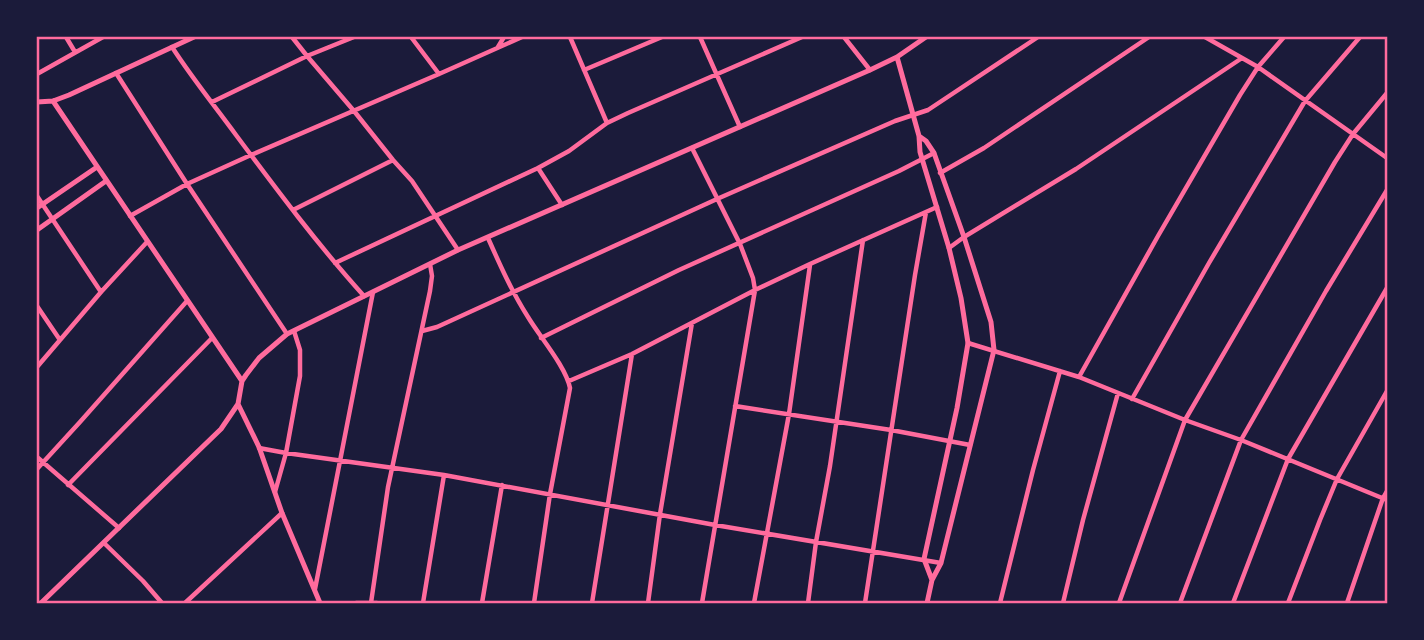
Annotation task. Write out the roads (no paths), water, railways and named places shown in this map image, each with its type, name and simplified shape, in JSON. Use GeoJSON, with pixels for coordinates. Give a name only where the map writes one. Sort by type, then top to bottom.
{"type":"FeatureCollection","features":[{"type":"Feature","properties":{"kind":"street"},"geometry":{"type":"LineString","coordinates":[[66,37],[75,52]]}},
{"type":"Feature","properties":{"kind":"street"},"geometry":{"type":"LineString","coordinates":[[37,74],[103,37]]}},
{"type":"Feature","properties":{"kind":"street"},"geometry":{"type":"LineString","coordinates":[[37,101],[53,101],[82,90],[194,37]]}},
{"type":"Feature","properties":{"kind":"street"},"geometry":{"type":"LineString","coordinates":[[292,37],[412,181],[458,250]]}},
{"type":"Feature","properties":{"kind":"street"},"geometry":{"type":"LineString","coordinates":[[212,102],[307,56],[354,37]]}},
{"type":"Feature","properties":{"kind":"street"},"geometry":{"type":"LineString","coordinates":[[411,37],[439,74]]}},
{"type":"Feature","properties":{"kind":"street"},"geometry":{"type":"LineString","coordinates":[[497,48],[504,37]]}},
{"type":"Feature","properties":{"kind":"street"},"geometry":{"type":"LineString","coordinates":[[130,216],[187,184],[522,37]]}},
{"type":"Feature","properties":{"kind":"street"},"geometry":{"type":"LineString","coordinates":[[570,37],[607,123]]}},
{"type":"Feature","properties":{"kind":"street"},"geometry":{"type":"LineString","coordinates":[[584,70],[662,37]]}},
{"type":"Feature","properties":{"kind":"street"},"geometry":{"type":"LineString","coordinates":[[700,37],[740,127]]}},
{"type":"Feature","properties":{"kind":"street"},"geometry":{"type":"LineString","coordinates":[[334,263],[538,168],[569,151],[607,123],[802,37]]}},
{"type":"Feature","properties":{"kind":"street"},"geometry":{"type":"LineString","coordinates":[[844,37],[870,70]]}},
{"type":"Feature","properties":{"kind":"street"},"geometry":{"type":"LineString","coordinates":[[41,603],[221,429],[238,404],[242,381],[260,358],[287,334],[458,250],[870,70],[897,57],[925,37]]}},
{"type":"Feature","properties":{"kind":"street"},"geometry":{"type":"LineString","coordinates":[[422,331],[437,327],[878,128],[928,110],[1038,37]]}},
{"type":"Feature","properties":{"kind":"street"},"geometry":{"type":"LineString","coordinates":[[940,173],[984,148],[1149,37]]}},
{"type":"Feature","properties":{"kind":"street"},"geometry":{"type":"LineString","coordinates":[[1205,37],[1258,68],[1387,158]]}},
{"type":"Feature","properties":{"kind":"street"},"geometry":{"type":"LineString","coordinates":[[1079,377],[1240,95],[1284,37]]}},
{"type":"Feature","properties":{"kind":"street"},"geometry":{"type":"LineString","coordinates":[[1132,399],[1305,101],[1360,37]]}},
{"type":"Feature","properties":{"kind":"street"},"geometry":{"type":"LineString","coordinates":[[172,46],[191,77],[334,263],[364,296]]}},
{"type":"Feature","properties":{"kind":"street"},"geometry":{"type":"LineString","coordinates":[[897,57],[914,115],[922,160],[950,248],[968,343],[962,384],[924,559],[932,580]]}},
{"type":"Feature","properties":{"kind":"street"},"geometry":{"type":"LineString","coordinates":[[950,248],[1076,169],[1242,58]]}},
{"type":"Feature","properties":{"kind":"street"},"geometry":{"type":"LineString","coordinates":[[116,73],[287,334]]}},
{"type":"Feature","properties":{"kind":"street"},"geometry":{"type":"LineString","coordinates":[[1119,603],[1185,420],[1353,134],[1387,93]]}},
{"type":"Feature","properties":{"kind":"street"},"geometry":{"type":"LineString","coordinates":[[53,101],[242,381]]}},
{"type":"Feature","properties":{"kind":"street"},"geometry":{"type":"LineString","coordinates":[[919,136],[926,141],[933,153],[964,237],[991,322],[994,350],[942,563],[932,580],[927,603]]}},
{"type":"Feature","properties":{"kind":"street"},"geometry":{"type":"LineString","coordinates":[[692,148],[740,244],[755,290],[702,603]]}},
{"type":"Feature","properties":{"kind":"street"},"geometry":{"type":"LineString","coordinates":[[541,338],[680,270],[933,153]]}},
{"type":"Feature","properties":{"kind":"street"},"geometry":{"type":"LineString","coordinates":[[293,209],[393,160]]}},
{"type":"Feature","properties":{"kind":"street"},"geometry":{"type":"LineString","coordinates":[[39,206],[97,167]]}},
{"type":"Feature","properties":{"kind":"street"},"geometry":{"type":"LineString","coordinates":[[538,168],[562,205]]}},
{"type":"Feature","properties":{"kind":"street"},"geometry":{"type":"LineString","coordinates":[[37,230],[106,181]]}},
{"type":"Feature","properties":{"kind":"street"},"geometry":{"type":"LineString","coordinates":[[1180,603],[1241,440],[1387,190]]}},
{"type":"Feature","properties":{"kind":"street"},"geometry":{"type":"LineString","coordinates":[[37,196],[39,206],[52,218],[101,292]]}},
{"type":"Feature","properties":{"kind":"street"},"geometry":{"type":"LineString","coordinates":[[569,381],[632,354],[755,290],[937,207]]}},
{"type":"Feature","properties":{"kind":"street"},"geometry":{"type":"LineString","coordinates":[[865,603],[926,212]]}},
{"type":"Feature","properties":{"kind":"street"},"geometry":{"type":"LineString","coordinates":[[488,238],[513,293],[565,373],[570,388],[550,494],[534,603]]}},
{"type":"Feature","properties":{"kind":"street"},"geometry":{"type":"LineString","coordinates":[[808,603],[864,239]]}},
{"type":"Feature","properties":{"kind":"street"},"geometry":{"type":"LineString","coordinates":[[37,367],[147,242]]}},
{"type":"Feature","properties":{"kind":"street"},"geometry":{"type":"LineString","coordinates":[[371,603],[383,513],[432,276],[430,263]]}},
{"type":"Feature","properties":{"kind":"street"},"geometry":{"type":"LineString","coordinates":[[754,603],[789,414],[810,264]]}},
{"type":"Feature","properties":{"kind":"street"},"geometry":{"type":"LineString","coordinates":[[1233,603],[1288,459],[1387,288]]}},
{"type":"Feature","properties":{"kind":"street"},"geometry":{"type":"LineString","coordinates":[[315,589],[373,291]]}},
{"type":"Feature","properties":{"kind":"street"},"geometry":{"type":"LineString","coordinates":[[37,469],[187,301]]}},
{"type":"Feature","properties":{"kind":"street"},"geometry":{"type":"LineString","coordinates":[[37,306],[60,341]]}},
{"type":"Feature","properties":{"kind":"street"},"geometry":{"type":"LineString","coordinates":[[648,603],[692,322]]}},
{"type":"Feature","properties":{"kind":"street"},"geometry":{"type":"LineString","coordinates":[[275,492],[286,453],[300,376],[300,350],[294,331]]}},
{"type":"Feature","properties":{"kind":"street"},"geometry":{"type":"LineString","coordinates":[[68,485],[212,338]]}},
{"type":"Feature","properties":{"kind":"street"},"geometry":{"type":"LineString","coordinates":[[968,343],[1079,377],[1385,499]]}},
{"type":"Feature","properties":{"kind":"street"},"geometry":{"type":"LineString","coordinates":[[592,603],[632,354]]}},
{"type":"Feature","properties":{"kind":"street"},"geometry":{"type":"LineString","coordinates":[[1000,603],[1060,371]]}},
{"type":"Feature","properties":{"kind":"street"},"geometry":{"type":"LineString","coordinates":[[1288,603],[1337,479],[1387,391]]}},
{"type":"Feature","properties":{"kind":"street"},"geometry":{"type":"LineString","coordinates":[[1063,603],[1118,393]]}},
{"type":"Feature","properties":{"kind":"street"},"geometry":{"type":"LineString","coordinates":[[238,404],[258,447],[320,603]]}},
{"type":"Feature","properties":{"kind":"street"},"geometry":{"type":"LineString","coordinates":[[735,406],[970,445]]}},
{"type":"Feature","properties":{"kind":"street"},"geometry":{"type":"LineString","coordinates":[[258,447],[444,475],[942,563]]}},
{"type":"Feature","properties":{"kind":"street"},"geometry":{"type":"LineString","coordinates":[[37,457],[119,528]]}},
{"type":"Feature","properties":{"kind":"street"},"geometry":{"type":"LineString","coordinates":[[423,603],[444,475]]}},
{"type":"Feature","properties":{"kind":"street"},"geometry":{"type":"LineString","coordinates":[[482,603],[502,485]]}},
{"type":"Feature","properties":{"kind":"street"},"geometry":{"type":"LineString","coordinates":[[1347,603],[1387,491]]}},
{"type":"Feature","properties":{"kind":"street"},"geometry":{"type":"LineString","coordinates":[[185,603],[282,513]]}},
{"type":"Feature","properties":{"kind":"street"},"geometry":{"type":"LineString","coordinates":[[104,543],[162,603]]}},
{"type":"Feature","properties":{"kind":"street"},"geometry":{"type":"LineString","coordinates":[[356,603],[377,603]]}}]}
